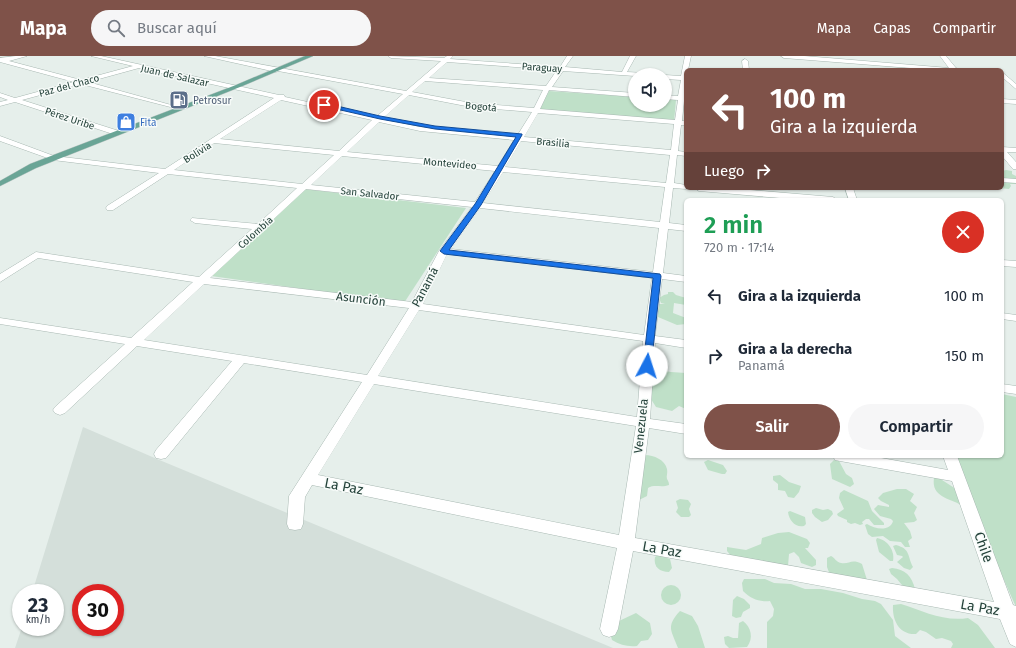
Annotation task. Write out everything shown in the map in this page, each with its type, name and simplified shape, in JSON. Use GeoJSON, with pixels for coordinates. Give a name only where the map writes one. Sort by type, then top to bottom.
{"type":"FeatureCollection","features":[{"type":"Feature","properties":{"kind":"main road"},"geometry":{"type":"LineString","coordinates":[[0,184],[33,166],[180,109],[310,56]]}},
{"type":"Feature","properties":{"kind":"street"},"geometry":{"type":"LineString","coordinates":[[1,61],[24,56]]}},
{"type":"Feature","properties":{"kind":"street","name":"Juan de Salazar"},"geometry":{"type":"LineString","coordinates":[[94,56],[138,67],[235,87]]}},
{"type":"Feature","properties":{"kind":"street"},"geometry":{"type":"LineString","coordinates":[[206,56],[278,69]]}},
{"type":"Feature","properties":{"kind":"street"},"geometry":{"type":"LineString","coordinates":[[218,56],[278,69]]}},
{"type":"Feature","properties":{"kind":"street","name":"Paraguay"},"geometry":{"type":"LineString","coordinates":[[391,56],[503,62],[628,73]]}},
{"type":"Feature","properties":{"kind":"street","name":"Panamá"},"geometry":{"type":"LineString","coordinates":[[295,524],[296,501],[308,479],[416,306],[444,251],[478,205],[518,137],[536,111],[547,89],[570,56]]}},
{"type":"Feature","properties":{"kind":"street"},"geometry":{"type":"LineString","coordinates":[[624,73],[633,56]]}},
{"type":"Feature","properties":{"kind":"street","name":"Venezuela"},"geometry":{"type":"LineString","coordinates":[[686,68],[688,56]]}},
{"type":"Feature","properties":{"kind":"street"},"geometry":{"type":"LineString","coordinates":[[784,56],[923,68]]}},
{"type":"Feature","properties":{"kind":"street"},"geometry":{"type":"LineString","coordinates":[[943,56],[952,68]]}},
{"type":"Feature","properties":{"kind":"street","name":"Colombia"},"geometry":{"type":"LineString","coordinates":[[60,410],[201,280],[448,58]]}},
{"type":"Feature","properties":{"kind":"street"},"geometry":{"type":"LineString","coordinates":[[1,61],[180,109]]}},
{"type":"Feature","properties":{"kind":"street"},"geometry":{"type":"LineString","coordinates":[[745,61],[746,68]]}},
{"type":"Feature","properties":{"kind":"street"},"geometry":{"type":"LineString","coordinates":[[871,63],[873,68]]}},
{"type":"Feature","properties":{"kind":"street","name":"Paz del Chaco"},"geometry":{"type":"LineString","coordinates":[[0,104],[138,67]]}},
{"type":"Feature","properties":{"kind":"street","name":"Bogotá"},"geometry":{"type":"LineString","coordinates":[[278,69],[471,105],[682,123]]}},
{"type":"Feature","properties":{"kind":"street"},"geometry":{"type":"LineString","coordinates":[[1004,75],[1016,87]]}},
{"type":"Feature","properties":{"kind":"street"},"geometry":{"type":"LineString","coordinates":[[672,77],[684,78]]}},
{"type":"Feature","properties":{"kind":"street"},"geometry":{"type":"LineString","coordinates":[[424,79],[628,95]]}},
{"type":"Feature","properties":{"kind":"street","name":"Brasilia"},"geometry":{"type":"LineString","coordinates":[[235,87],[447,133],[518,137],[680,152]]}},
{"type":"Feature","properties":{"kind":"street","name":"Pérez Uribe"},"geometry":{"type":"LineString","coordinates":[[0,95],[116,133]]}},
{"type":"Feature","properties":{"kind":"street","name":"Bolívia"},"geometry":{"type":"LineString","coordinates":[[110,208],[280,97]]}},
{"type":"Feature","properties":{"kind":"street"},"geometry":{"type":"LineString","coordinates":[[672,98],[684,99]]}},
{"type":"Feature","properties":{"kind":"street","name":"Venezuela"},"geometry":{"type":"LineString","coordinates":[[609,629],[626,543],[643,422],[649,339],[657,276],[670,185],[680,152],[684,99]]}},
{"type":"Feature","properties":{"kind":"street"},"geometry":{"type":"LineString","coordinates":[[1004,101],[1016,102]]}},
{"type":"Feature","properties":{"kind":"street","name":"San Salvador"},"geometry":{"type":"LineString","coordinates":[[0,138],[53,158],[684,228]]}},
{"type":"Feature","properties":{"kind":"street","name":"Montevideo"},"geometry":{"type":"LineString","coordinates":[[214,141],[684,187]]}},
{"type":"Feature","properties":{"kind":"street"},"geometry":{"type":"LineString","coordinates":[[1004,150],[1016,150]]}},
{"type":"Feature","properties":{"kind":"street"},"geometry":{"type":"LineString","coordinates":[[1004,152],[1016,167]]}},
{"type":"Feature","properties":{"kind":"street"},"geometry":{"type":"LineString","coordinates":[[1004,180],[1016,181]]}},
{"type":"Feature","properties":{"kind":"street"},"geometry":{"type":"LineString","coordinates":[[721,190],[811,198]]}},
{"type":"Feature","properties":{"kind":"street"},"geometry":{"type":"LineString","coordinates":[[196,220],[261,227]]}},
{"type":"Feature","properties":{"kind":"street"},"geometry":{"type":"LineString","coordinates":[[444,251],[684,279]]}},
{"type":"Feature","properties":{"kind":"street","name":"Asunción"},"geometry":{"type":"LineString","coordinates":[[0,279],[36,255],[201,280],[416,306],[684,344]]}},
{"type":"Feature","properties":{"kind":"street"},"geometry":{"type":"LineString","coordinates":[[1004,263],[1016,264]]}},
{"type":"Feature","properties":{"kind":"street"},"geometry":{"type":"LineString","coordinates":[[1004,316],[1016,318]]}},
{"type":"Feature","properties":{"kind":"street"},"geometry":{"type":"LineString","coordinates":[[0,321],[684,429]]}},
{"type":"Feature","properties":{"kind":"street"},"geometry":{"type":"LineString","coordinates":[[161,454],[241,359]]}},
{"type":"Feature","properties":{"kind":"street"},"geometry":{"type":"LineString","coordinates":[[1004,388],[1016,390]]}},
{"type":"Feature","properties":{"kind":"street"},"geometry":{"type":"LineString","coordinates":[[851,458],[958,477]]}},
{"type":"Feature","properties":{"kind":"street","name":"Chile"},"geometry":{"type":"LineString","coordinates":[[951,458],[1012,613],[1016,638]]}},
{"type":"Feature","properties":{"kind":"street","name":"La Paz"},"geometry":{"type":"LineString","coordinates":[[308,479],[626,543],[1012,613]]}},
{"type":"Feature","properties":{"kind":"shaded area"},"geometry":{"type":"Polygon","coordinates":[[[83,427],[613,648],[15,648],[19,636],[64,636],[64,584],[35,584],[83,427]]]}},
{"type":"Feature","properties":{"kind":"green space"},"geometry":{"type":"Polygon","coordinates":[[[549,91],[628,97],[628,112],[672,112],[672,100],[676,100],[674,122],[539,111],[549,91]]]}},
{"type":"Feature","properties":{"kind":"green space"},"geometry":{"type":"Polygon","coordinates":[[[1004,170],[1012,171],[1012,174],[1016,176],[1016,184],[1010,184],[1011,186],[1009,189],[1004,188],[1004,170]]]}},
{"type":"Feature","properties":{"kind":"green space"},"geometry":{"type":"Polygon","coordinates":[[[304,189],[466,208],[404,303],[211,276],[304,189]]]}},
{"type":"Feature","properties":{"kind":"green space"},"geometry":{"type":"Polygon","coordinates":[[[668,292],[673,292],[676,295],[684,297],[684,305],[674,303],[673,313],[684,317],[684,324],[677,325],[658,317],[658,304],[665,304],[661,303],[659,298],[668,294],[668,292]]]}},
{"type":"Feature","properties":{"kind":"green space"},"geometry":{"type":"Polygon","coordinates":[[[652,369],[684,373],[684,408],[679,406],[672,411],[656,407],[649,396],[652,384],[645,377],[652,369]]]}},
{"type":"Feature","properties":{"kind":"green space"},"geometry":{"type":"Polygon","coordinates":[[[1004,394],[1016,397],[1016,607],[950,458],[1004,458],[1004,394]]]}},
{"type":"Feature","properties":{"kind":"green space"},"geometry":{"type":"Polygon","coordinates":[[[645,455],[655,457],[664,463],[667,469],[669,485],[653,486],[648,488],[647,496],[641,499],[638,498],[645,455]]]}},
{"type":"Feature","properties":{"kind":"green space"},"geometry":{"type":"Polygon","coordinates":[[[708,460],[723,465],[727,471],[725,474],[708,470],[704,462],[708,460]]]}},
{"type":"Feature","properties":{"kind":"green space"},"geometry":{"type":"Polygon","coordinates":[[[834,460],[839,461],[846,474],[852,478],[854,484],[850,487],[832,479],[830,464],[834,460]]]}},
{"type":"Feature","properties":{"kind":"green space"},"geometry":{"type":"Polygon","coordinates":[[[780,475],[789,482],[801,486],[799,492],[794,498],[788,497],[785,491],[778,490],[778,484],[773,480],[773,476],[780,475]]]}},
{"type":"Feature","properties":{"kind":"green space"},"geometry":{"type":"Polygon","coordinates":[[[934,478],[939,478],[959,491],[961,505],[938,493],[935,489],[934,478]]]}},
{"type":"Feature","properties":{"kind":"green space"},"geometry":{"type":"Polygon","coordinates":[[[897,489],[906,489],[914,494],[910,501],[917,507],[914,513],[917,520],[914,522],[904,523],[910,531],[912,538],[908,541],[910,547],[905,547],[901,542],[890,541],[883,536],[872,537],[868,534],[865,525],[867,524],[882,528],[889,527],[893,521],[880,516],[874,509],[878,505],[889,507],[889,505],[878,498],[883,493],[897,489]]]}},
{"type":"Feature","properties":{"kind":"green space"},"geometry":{"type":"Polygon","coordinates":[[[844,490],[868,501],[872,511],[884,523],[884,525],[874,525],[869,519],[866,519],[862,522],[863,524],[860,525],[855,523],[851,524],[847,522],[847,520],[838,516],[837,514],[844,509],[839,498],[840,493],[844,490]]]}},
{"type":"Feature","properties":{"kind":"green space"},"geometry":{"type":"Polygon","coordinates":[[[680,499],[688,500],[691,504],[689,509],[691,515],[689,517],[681,517],[676,512],[678,508],[676,501],[680,499]]]}},
{"type":"Feature","properties":{"kind":"green space"},"geometry":{"type":"Polygon","coordinates":[[[816,508],[823,510],[828,509],[832,511],[833,514],[828,520],[822,522],[812,513],[812,510],[816,508]]]}},
{"type":"Feature","properties":{"kind":"green space"},"geometry":{"type":"Polygon","coordinates":[[[790,511],[805,517],[806,524],[804,526],[795,525],[789,515],[788,512],[790,511]]]}},
{"type":"Feature","properties":{"kind":"green space"},"geometry":{"type":"Polygon","coordinates":[[[789,532],[807,539],[810,543],[808,548],[805,548],[816,560],[816,565],[812,567],[801,563],[799,557],[794,552],[789,554],[788,566],[732,557],[727,551],[727,547],[746,550],[761,544],[762,538],[778,533],[789,532]]]}},
{"type":"Feature","properties":{"kind":"green space"},"geometry":{"type":"Polygon","coordinates":[[[877,538],[881,539],[890,546],[893,553],[893,561],[890,561],[879,552],[876,540],[877,538]]]}},
{"type":"Feature","properties":{"kind":"green space"},"geometry":{"type":"Polygon","coordinates":[[[896,545],[908,553],[913,567],[910,570],[904,568],[897,562],[903,557],[897,555],[893,546],[896,545]]]}},
{"type":"Feature","properties":{"kind":"green space"},"geometry":{"type":"Polygon","coordinates":[[[658,555],[670,559],[672,568],[669,572],[660,570],[656,566],[655,557],[658,555]]]}},
{"type":"Feature","properties":{"kind":"green space"},"geometry":{"type":"Polygon","coordinates":[[[831,556],[841,563],[858,562],[862,564],[867,580],[830,575],[827,567],[827,558],[831,556]]]}},
{"type":"Feature","properties":{"kind":"green space"},"geometry":{"type":"Polygon","coordinates":[[[892,568],[901,570],[907,574],[912,580],[915,589],[906,590],[891,574],[889,569],[892,568]]]}},
{"type":"Feature","properties":{"kind":"green space"},"geometry":{"type":"Polygon","coordinates":[[[744,579],[765,579],[774,583],[791,584],[805,589],[821,589],[875,601],[881,604],[893,620],[895,636],[911,648],[767,648],[767,622],[773,616],[774,609],[770,601],[755,599],[743,591],[742,583],[744,579]]]}},
{"type":"Feature","properties":{"kind":"green space"},"geometry":{"type":"Polygon","coordinates":[[[671,585],[678,588],[681,595],[678,602],[671,605],[664,602],[661,595],[664,588],[671,585]]]}},
{"type":"Feature","properties":{"kind":"green space"},"geometry":{"type":"Polygon","coordinates":[[[737,596],[744,599],[750,605],[750,608],[743,612],[741,617],[736,618],[732,616],[733,600],[737,596]]]}},
{"type":"Feature","properties":{"kind":"green space"},"geometry":{"type":"Polygon","coordinates":[[[901,604],[942,617],[959,619],[968,618],[978,625],[995,648],[951,648],[953,644],[951,641],[942,638],[936,639],[926,632],[920,630],[916,634],[910,634],[905,632],[895,621],[893,611],[893,605],[901,604]]]}},
{"type":"Feature","properties":{"kind":"green space"},"geometry":{"type":"Polygon","coordinates":[[[680,611],[692,616],[698,626],[705,648],[678,648],[672,633],[671,625],[675,616],[680,611]]]}},
{"type":"Feature","properties":{"kind":"green space"},"geometry":{"type":"Polygon","coordinates":[[[636,613],[650,623],[652,634],[648,640],[641,641],[637,646],[634,646],[624,645],[612,640],[610,633],[619,621],[636,613]]]}},
{"type":"Feature","properties":{"kind":"green space"},"geometry":{"type":"Polygon","coordinates":[[[743,621],[750,629],[751,636],[749,644],[747,647],[729,648],[725,644],[724,637],[728,636],[738,638],[739,623],[743,621]]]}},
{"type":"Feature","properties":{"kind":"place","name":"Petrosur"},"geometry":{"type":"Point","coordinates":[179,100]}},
{"type":"Feature","properties":{"kind":"place","name":"Fita"},"geometry":{"type":"Point","coordinates":[126,122]}},
{"type":"Feature","properties":{"kind":"route"},"geometry":{"type":"LineString","coordinates":[[324,105],[435,127],[520,135],[478,205],[444,251],[657,276],[647,366]]}}]}
